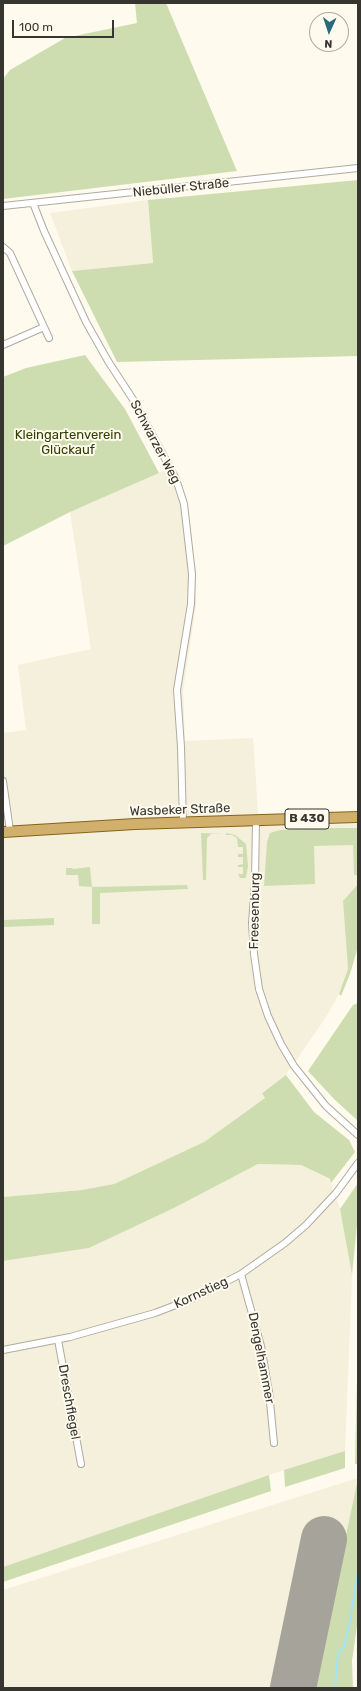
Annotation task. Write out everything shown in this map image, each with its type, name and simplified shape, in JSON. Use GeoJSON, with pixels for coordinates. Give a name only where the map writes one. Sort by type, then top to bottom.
{"type":"FeatureCollection","features":[{"type":"Feature","properties":{"kind":"main road","name":"Wasbeker Straße"},"geometry":{"type":"LineString","coordinates":[[6,832],[184,823],[358,817]]}},
{"type":"Feature","properties":{"kind":"street","name":"Niebüller Straße"},"geometry":{"type":"LineString","coordinates":[[3,206],[358,168]]}},
{"type":"Feature","properties":{"kind":"street","name":"Schwarzer Weg"},"geometry":{"type":"LineString","coordinates":[[33,203],[44,231],[86,322],[108,361],[134,401],[176,479],[184,504],[192,574],[191,604],[177,690],[184,823]]}},
{"type":"Feature","properties":{"kind":"street"},"geometry":{"type":"LineString","coordinates":[[3,247],[10,253],[49,338]]}},
{"type":"Feature","properties":{"kind":"street"},"geometry":{"type":"LineString","coordinates":[[3,345],[44,328]]}},
{"type":"Feature","properties":{"kind":"street"},"geometry":{"type":"LineString","coordinates":[[3,781],[6,832]]}},
{"type":"Feature","properties":{"kind":"street","name":"Freesenburg"},"geometry":{"type":"LineString","coordinates":[[256,820],[255,881],[252,923],[259,989],[268,1016],[281,1044],[294,1066],[326,1106],[358,1136]]}},
{"type":"Feature","properties":{"kind":"street","name":"Kornstieg"},"geometry":{"type":"LineString","coordinates":[[3,1350],[58,1340],[155,1313],[194,1298],[241,1274],[285,1243],[306,1225],[336,1193],[358,1163]]}},
{"type":"Feature","properties":{"kind":"street","name":"Dengelhammer"},"geometry":{"type":"LineString","coordinates":[[241,1274],[261,1346],[269,1392],[274,1443]]}},
{"type":"Feature","properties":{"kind":"street","name":"Dreschflegel"},"geometry":{"type":"LineString","coordinates":[[58,1340],[81,1464]]}},
{"type":"Feature","properties":{"kind":"shaded area"},"geometry":{"type":"Polygon","coordinates":[[[148,200],[153,263],[72,271],[50,213],[148,200]]]}},
{"type":"Feature","properties":{"kind":"shaded area"},"geometry":{"type":"Polygon","coordinates":[[[173,465],[184,493],[187,507],[196,573],[196,605],[183,691],[185,741],[253,738],[259,826],[358,824],[358,884],[343,901],[348,969],[339,994],[326,1017],[286,1075],[262,1092],[265,1098],[204,1142],[114,1184],[83,1190],[3,1197],[3,733],[26,730],[18,665],[91,649],[70,512],[159,473],[173,465]]]}},
{"type":"Feature","properties":{"kind":"shaded area"},"geometry":{"type":"Polygon","coordinates":[[[258,1164],[301,1165],[330,1180],[340,1209],[352,1275],[345,1451],[269,1475],[3,1567],[3,1261],[89,1248],[174,1208],[258,1164]]]}},
{"type":"Feature","properties":{"kind":"shaded area"},"geometry":{"type":"Polygon","coordinates":[[[358,1478],[314,1688],[3,1688],[3,1590],[358,1478]]]}},
{"type":"Feature","properties":{"kind":"green space"},"geometry":{"type":"Polygon","coordinates":[[[135,3],[166,3],[237,171],[3,199],[3,79],[10,70],[65,38],[137,23],[135,3]]]}},
{"type":"Feature","properties":{"kind":"green space"},"geometry":{"type":"Polygon","coordinates":[[[358,180],[358,356],[117,362],[72,271],[153,263],[148,200],[358,180]]]}},
{"type":"Feature","properties":{"kind":"green space","name":"Kleingartenverein Glückauf"},"geometry":{"type":"Polygon","coordinates":[[[85,355],[125,409],[159,473],[70,512],[3,546],[3,377],[26,368],[85,355]]]}},
{"type":"Feature","properties":{"kind":"green space"},"geometry":{"type":"Polygon","coordinates":[[[358,828],[358,875],[354,875],[353,845],[314,846],[315,884],[264,886],[267,842],[270,833],[280,830],[358,828]]]}},
{"type":"Feature","properties":{"kind":"green space"},"geometry":{"type":"Polygon","coordinates":[[[201,833],[224,834],[211,834],[207,838],[206,880],[203,880],[201,833]]]}},
{"type":"Feature","properties":{"kind":"green space"},"geometry":{"type":"Polygon","coordinates":[[[226,833],[235,835],[246,844],[248,866],[246,878],[240,878],[238,874],[243,874],[243,867],[238,867],[238,865],[243,864],[243,857],[238,857],[238,854],[243,854],[243,847],[238,847],[237,838],[232,835],[226,835],[226,833]]]}},
{"type":"Feature","properties":{"kind":"green space"},"geometry":{"type":"Polygon","coordinates":[[[90,867],[92,887],[79,886],[78,875],[66,875],[66,868],[73,869],[90,867]]]}},
{"type":"Feature","properties":{"kind":"green space"},"geometry":{"type":"Polygon","coordinates":[[[358,884],[357,950],[350,974],[341,996],[339,994],[348,969],[343,901],[358,884]]]}},
{"type":"Feature","properties":{"kind":"green space"},"geometry":{"type":"Polygon","coordinates":[[[187,885],[188,889],[100,893],[100,924],[92,924],[92,887],[187,885]]]}},
{"type":"Feature","properties":{"kind":"green space"},"geometry":{"type":"Polygon","coordinates":[[[54,918],[54,925],[3,927],[3,920],[54,918]]]}},
{"type":"Feature","properties":{"kind":"green space"},"geometry":{"type":"Polygon","coordinates":[[[358,1003],[358,1121],[335,1100],[308,1071],[353,1005],[358,1003]]]}},
{"type":"Feature","properties":{"kind":"green space"},"geometry":{"type":"Polygon","coordinates":[[[286,1075],[314,1112],[349,1140],[355,1152],[331,1183],[330,1179],[301,1165],[258,1164],[174,1208],[89,1248],[3,1261],[3,1197],[82,1190],[114,1184],[204,1142],[265,1098],[262,1093],[286,1075]]]}},
{"type":"Feature","properties":{"kind":"green space"},"geometry":{"type":"Polygon","coordinates":[[[358,1183],[358,1215],[352,1275],[340,1209],[358,1183]]]}},
{"type":"Feature","properties":{"kind":"green space"},"geometry":{"type":"Polygon","coordinates":[[[358,1336],[358,1464],[355,1464],[358,1336]]]}},
{"type":"Feature","properties":{"kind":"green space"},"geometry":{"type":"Polygon","coordinates":[[[345,1451],[345,1468],[285,1487],[284,1470],[345,1451]]]}},
{"type":"Feature","properties":{"kind":"green space"},"geometry":{"type":"Polygon","coordinates":[[[269,1475],[271,1491],[3,1582],[3,1567],[269,1475]]]}},
{"type":"Feature","properties":{"kind":"green space"},"geometry":{"type":"Polygon","coordinates":[[[358,1478],[358,1619],[352,1661],[353,1688],[314,1688],[358,1478]]]}},
{"type":"Feature","properties":{"kind":"waterway"},"geometry":{"type":"LineString","coordinates":[[335,1688],[338,1652],[344,1647],[350,1621],[358,1570]]}},
{"type":"Feature","properties":{"kind":"runway"},"geometry":{"type":"LineString","coordinates":[[293,1688],[324,1539]]}}]}
